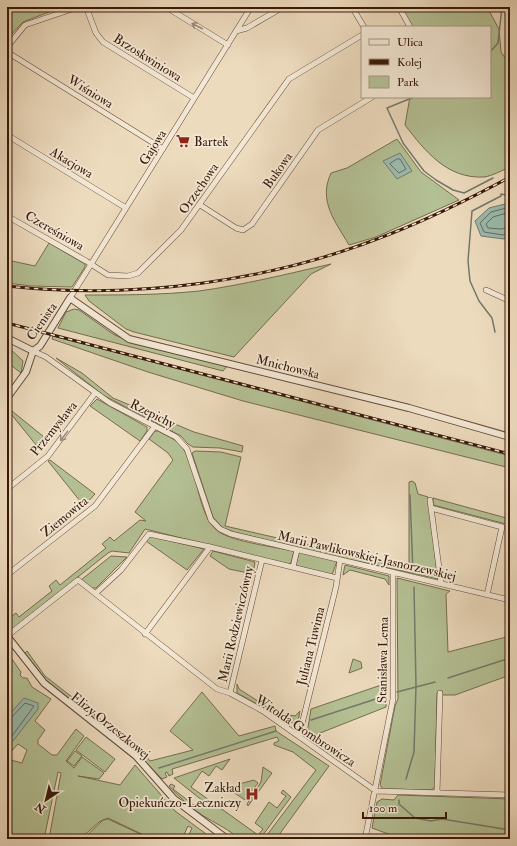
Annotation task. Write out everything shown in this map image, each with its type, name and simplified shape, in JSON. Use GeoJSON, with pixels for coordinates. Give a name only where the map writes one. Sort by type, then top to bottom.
{"type":"FeatureCollection","features":[{"type":"Feature","properties":{"kind":"street"},"geometry":{"type":"LineString","coordinates":[[7,47],[26,25],[78,7]]}},
{"type":"Feature","properties":{"kind":"street","name":"Brzoskwiniowa"},"geometry":{"type":"LineString","coordinates":[[86,7],[96,33],[103,42],[194,98]]}},
{"type":"Feature","properties":{"kind":"street"},"geometry":{"type":"LineString","coordinates":[[166,7],[228,45]]}},
{"type":"Feature","properties":{"kind":"street","name":"Gajowa"},"geometry":{"type":"LineString","coordinates":[[70,298],[251,7]]}},
{"type":"Feature","properties":{"kind":"street"},"geometry":{"type":"LineString","coordinates":[[236,31],[247,28],[283,7]]}},
{"type":"Feature","properties":{"kind":"street"},"geometry":{"type":"LineString","coordinates":[[352,7],[363,26]]}},
{"type":"Feature","properties":{"kind":"street"},"geometry":{"type":"LineString","coordinates":[[399,7],[409,26]]}},
{"type":"Feature","properties":{"kind":"street","name":"Orzechowa"},"geometry":{"type":"LineString","coordinates":[[92,264],[112,277],[138,274],[181,230],[289,79],[361,36]]}},
{"type":"Feature","properties":{"kind":"street","name":"Wiśniowa"},"geometry":{"type":"LineString","coordinates":[[7,52],[163,149]]}},
{"type":"Feature","properties":{"kind":"street","name":"Bukowa"},"geometry":{"type":"LineString","coordinates":[[200,205],[236,228],[244,230],[252,224],[318,130],[370,98]]}},
{"type":"Feature","properties":{"kind":"street","name":"Akacjowa"},"geometry":{"type":"LineString","coordinates":[[7,135],[126,208]]}},
{"type":"Feature","properties":{"kind":"street","name":"Czereśniowa"},"geometry":{"type":"LineString","coordinates":[[7,216],[92,264]]}},
{"type":"Feature","properties":{"kind":"street"},"geometry":{"type":"LineString","coordinates":[[486,290],[510,301]]}},
{"type":"Feature","properties":{"kind":"street","name":"Cienista"},"geometry":{"type":"LineString","coordinates":[[7,398],[26,372],[33,351],[40,346],[70,298]]}},
{"type":"Feature","properties":{"kind":"street","name":"Mnichowska"},"geometry":{"type":"LineString","coordinates":[[70,298],[129,339],[409,408],[508,436]]}},
{"type":"Feature","properties":{"kind":"street"},"geometry":{"type":"LineString","coordinates":[[7,338],[33,351]]}},
{"type":"Feature","properties":{"kind":"street","name":"Rzepichy"},"geometry":{"type":"LineString","coordinates":[[33,351],[46,357],[110,403],[176,437],[187,449],[211,520],[220,529]]}},
{"type":"Feature","properties":{"kind":"street","name":"Przemysława"},"geometry":{"type":"LineString","coordinates":[[7,489],[48,456],[95,393]]}},
{"type":"Feature","properties":{"kind":"street"},"geometry":{"type":"LineString","coordinates":[[508,436],[510,423]]}},
{"type":"Feature","properties":{"kind":"street","name":"Ziemowita"},"geometry":{"type":"LineString","coordinates":[[7,575],[95,506],[155,426]]}},
{"type":"Feature","properties":{"kind":"street"},"geometry":{"type":"LineString","coordinates":[[430,500],[441,583]]}},
{"type":"Feature","properties":{"kind":"street"},"geometry":{"type":"LineString","coordinates":[[431,508],[502,527],[487,595]]}},
{"type":"Feature","properties":{"kind":"street","name":"Marii Pawlikowskiej-Jasnorzewskiej"},"geometry":{"type":"LineString","coordinates":[[220,529],[231,534],[393,574],[441,583],[510,600]]}},
{"type":"Feature","properties":{"kind":"street"},"geometry":{"type":"LineString","coordinates":[[96,593],[121,570],[149,534],[210,547],[337,578]]}},
{"type":"Feature","properties":{"kind":"street"},"geometry":{"type":"LineString","coordinates":[[145,634],[210,547]]}},
{"type":"Feature","properties":{"kind":"street"},"geometry":{"type":"LineString","coordinates":[[293,567],[297,550]]}},
{"type":"Feature","properties":{"kind":"street","name":"Marii Rodziewiczówny"},"geometry":{"type":"LineString","coordinates":[[230,693],[262,560]]}},
{"type":"Feature","properties":{"kind":"street","name":"Juliana Tuwima"},"geometry":{"type":"LineString","coordinates":[[299,736],[340,560]]}},
{"type":"Feature","properties":{"kind":"street","name":"Stanisława Lema"},"geometry":{"type":"LineString","coordinates":[[365,839],[376,791],[393,699],[393,574]]}},
{"type":"Feature","properties":{"kind":"street","name":"Witolda Gombrowicza"},"geometry":{"type":"LineString","coordinates":[[7,636],[78,580],[217,689],[230,693],[263,711],[376,791]]}},
{"type":"Feature","properties":{"kind":"street","name":"Elizy Orzeszkowej"},"geometry":{"type":"LineString","coordinates":[[7,636],[34,672],[51,690],[136,756],[174,799],[227,839]]}},
{"type":"Feature","properties":{"kind":"street"},"geometry":{"type":"LineString","coordinates":[[437,793],[440,693]]}},
{"type":"Feature","properties":{"kind":"street"},"geometry":{"type":"LineString","coordinates":[[376,791],[510,795]]}},
{"type":"Feature","properties":{"kind":"green space"},"geometry":{"type":"Polygon","coordinates":[[[12,7],[62,7],[23,22],[7,39],[7,10],[12,7]]]}},
{"type":"Feature","properties":{"kind":"green space"},"geometry":{"type":"Polygon","coordinates":[[[399,7],[487,7],[499,29],[501,52],[510,65],[510,167],[484,177],[459,173],[438,162],[405,125],[410,98],[491,98],[491,26],[409,26],[399,7]]]}},
{"type":"Feature","properties":{"kind":"green space"},"geometry":{"type":"Polygon","coordinates":[[[397,139],[421,172],[459,200],[376,237],[349,245],[334,219],[327,202],[327,183],[331,173],[347,168],[397,139]]]}},
{"type":"Feature","properties":{"kind":"green space"},"geometry":{"type":"Polygon","coordinates":[[[49,243],[85,264],[85,267],[72,287],[31,286],[7,283],[7,260],[35,266],[49,243]]]}},
{"type":"Feature","properties":{"kind":"green space"},"geometry":{"type":"Polygon","coordinates":[[[331,264],[311,274],[234,357],[126,329],[89,301],[85,295],[156,294],[216,289],[331,264]]]}},
{"type":"Feature","properties":{"kind":"green space"},"geometry":{"type":"Polygon","coordinates":[[[74,309],[79,310],[113,334],[130,342],[227,366],[223,371],[58,328],[66,312],[74,309]]]}},
{"type":"Feature","properties":{"kind":"green space"},"geometry":{"type":"Polygon","coordinates":[[[53,336],[510,456],[510,468],[243,401],[148,372],[52,339],[53,336]]]}},
{"type":"Feature","properties":{"kind":"green space"},"geometry":{"type":"Polygon","coordinates":[[[7,346],[23,361],[21,373],[7,362],[7,346]]]}},
{"type":"Feature","properties":{"kind":"green space"},"geometry":{"type":"Polygon","coordinates":[[[56,358],[82,373],[113,398],[194,432],[243,446],[242,452],[220,448],[193,447],[181,436],[103,395],[56,358]]]}},
{"type":"Feature","properties":{"kind":"green space"},"geometry":{"type":"Polygon","coordinates":[[[97,399],[147,427],[147,431],[140,441],[90,406],[97,399]]]}},
{"type":"Feature","properties":{"kind":"green space"},"geometry":{"type":"Polygon","coordinates":[[[7,407],[49,441],[41,451],[7,409],[7,407]]]}},
{"type":"Feature","properties":{"kind":"green space"},"geometry":{"type":"Polygon","coordinates":[[[155,431],[158,431],[177,441],[186,453],[206,515],[211,525],[219,532],[235,539],[294,551],[291,563],[287,564],[145,529],[129,553],[112,551],[108,553],[10,631],[7,631],[7,620],[16,613],[19,617],[52,591],[49,586],[56,580],[60,585],[106,548],[102,544],[110,537],[114,541],[140,520],[146,521],[135,512],[173,460],[168,453],[149,439],[155,431]]]}},
{"type":"Feature","properties":{"kind":"green space"},"geometry":{"type":"Polygon","coordinates":[[[195,451],[221,452],[241,457],[225,526],[321,548],[320,553],[223,528],[213,517],[192,453],[195,451]]]}},
{"type":"Feature","properties":{"kind":"green space"},"geometry":{"type":"Polygon","coordinates":[[[50,460],[95,494],[84,506],[48,461],[50,460]]]}},
{"type":"Feature","properties":{"kind":"green space"},"geometry":{"type":"Polygon","coordinates":[[[412,481],[415,483],[418,494],[428,497],[438,579],[325,554],[326,550],[409,569],[409,482],[412,481]]]}},
{"type":"Feature","properties":{"kind":"green space"},"geometry":{"type":"Polygon","coordinates":[[[433,498],[510,519],[510,525],[433,505],[433,498]]]}},
{"type":"Feature","properties":{"kind":"green space"},"geometry":{"type":"Polygon","coordinates":[[[150,536],[204,549],[187,570],[146,541],[150,536]]]}},
{"type":"Feature","properties":{"kind":"green space"},"geometry":{"type":"Polygon","coordinates":[[[213,551],[255,562],[253,574],[229,569],[210,556],[213,551]]]}},
{"type":"Feature","properties":{"kind":"green space"},"geometry":{"type":"Polygon","coordinates":[[[299,552],[337,561],[332,575],[297,566],[296,564],[299,552]]]}},
{"type":"Feature","properties":{"kind":"green space"},"geometry":{"type":"Polygon","coordinates":[[[111,556],[127,557],[96,588],[92,588],[81,580],[111,556]]]}},
{"type":"Feature","properties":{"kind":"green space"},"geometry":{"type":"Polygon","coordinates":[[[345,565],[389,576],[389,585],[385,579],[350,570],[343,575],[345,565]]]}},
{"type":"Feature","properties":{"kind":"green space"},"geometry":{"type":"Polygon","coordinates":[[[397,578],[450,591],[446,594],[448,652],[510,636],[510,675],[455,695],[443,695],[442,692],[437,693],[435,786],[432,790],[383,789],[380,785],[395,706],[398,699],[397,578]]]}},
{"type":"Feature","properties":{"kind":"green space"},"geometry":{"type":"Polygon","coordinates":[[[27,651],[45,676],[126,739],[123,743],[41,677],[24,654],[27,651]]]}},
{"type":"Feature","properties":{"kind":"green space"},"geometry":{"type":"Polygon","coordinates":[[[7,652],[21,672],[20,675],[23,678],[27,678],[32,687],[51,699],[35,721],[45,730],[38,740],[38,744],[52,755],[57,755],[76,729],[84,736],[66,761],[74,768],[82,757],[104,773],[99,779],[78,776],[120,785],[135,765],[175,811],[213,839],[187,839],[192,828],[188,826],[182,839],[152,839],[108,818],[99,822],[80,839],[49,839],[61,773],[58,772],[44,839],[16,839],[17,836],[11,834],[7,839],[7,809],[10,803],[7,801],[7,759],[22,763],[27,750],[18,744],[7,756],[7,652]]]}},
{"type":"Feature","properties":{"kind":"green space"},"geometry":{"type":"Polygon","coordinates":[[[353,659],[361,662],[362,668],[349,673],[353,659]]]}},
{"type":"Feature","properties":{"kind":"green space"},"geometry":{"type":"Polygon","coordinates":[[[387,683],[386,707],[310,737],[307,734],[311,709],[387,683]]]}},
{"type":"Feature","properties":{"kind":"green space"},"geometry":{"type":"Polygon","coordinates":[[[237,684],[239,689],[275,712],[295,716],[300,711],[298,721],[288,724],[270,711],[237,693],[237,684]]]}},
{"type":"Feature","properties":{"kind":"green space"},"geometry":{"type":"Polygon","coordinates":[[[202,692],[239,736],[275,726],[276,731],[329,766],[276,839],[264,839],[316,770],[293,752],[274,745],[274,743],[279,741],[277,737],[172,769],[173,774],[169,776],[167,772],[165,773],[167,777],[162,779],[136,752],[137,745],[150,761],[193,750],[170,731],[202,692]]]}},
{"type":"Feature","properties":{"kind":"green space"},"geometry":{"type":"Polygon","coordinates":[[[86,737],[115,759],[105,772],[76,750],[86,737]]]}},
{"type":"Feature","properties":{"kind":"green space"},"geometry":{"type":"Polygon","coordinates":[[[75,751],[82,756],[74,766],[67,761],[75,751]]]}},
{"type":"Feature","properties":{"kind":"green space"},"geometry":{"type":"Polygon","coordinates":[[[230,759],[222,770],[216,766],[209,776],[202,771],[191,787],[258,835],[263,829],[255,823],[269,802],[277,808],[286,796],[281,793],[283,790],[291,797],[260,839],[239,839],[197,811],[169,786],[171,784],[175,786],[173,789],[198,808],[203,801],[174,778],[230,759]]]}},
{"type":"Feature","properties":{"kind":"green space"},"geometry":{"type":"Polygon","coordinates":[[[263,767],[272,773],[248,806],[247,804],[261,782],[263,767]]]}},
{"type":"Feature","properties":{"kind":"green space"},"geometry":{"type":"Polygon","coordinates":[[[254,780],[258,783],[245,800],[233,792],[239,784],[254,780]]]}},
{"type":"Feature","properties":{"kind":"green space"},"geometry":{"type":"Polygon","coordinates":[[[398,795],[510,799],[510,839],[402,839],[372,828],[377,802],[382,799],[394,800],[398,795]]]}},
{"type":"Feature","properties":{"kind":"green space"},"geometry":{"type":"Polygon","coordinates":[[[108,819],[151,839],[83,839],[103,820],[108,819]]]}},
{"type":"Feature","properties":{"kind":"water"},"geometry":{"type":"Polygon","coordinates":[[[400,153],[412,171],[397,179],[383,161],[400,153]]]}},
{"type":"Feature","properties":{"kind":"water"},"geometry":{"type":"Polygon","coordinates":[[[509,203],[510,234],[504,239],[481,236],[475,221],[489,208],[509,203]]]}},
{"type":"Feature","properties":{"kind":"water"},"geometry":{"type":"Polygon","coordinates":[[[24,698],[38,703],[38,709],[13,741],[9,741],[7,739],[7,717],[24,698]]]}},
{"type":"Feature","properties":{"kind":"waterway"},"geometry":{"type":"LineString","coordinates":[[491,51],[498,43],[502,7]]}},
{"type":"Feature","properties":{"kind":"waterway"},"geometry":{"type":"LineString","coordinates":[[412,98],[387,108],[403,143],[424,171],[453,190],[464,193],[493,178]]}},
{"type":"Feature","properties":{"kind":"waterway"},"geometry":{"type":"LineString","coordinates":[[495,332],[492,318],[479,301],[470,281],[468,261],[472,211],[501,196],[501,194],[510,196]]}},
{"type":"Feature","properties":{"kind":"waterway"},"geometry":{"type":"LineString","coordinates":[[410,495],[413,572]]}},
{"type":"Feature","properties":{"kind":"waterway"},"geometry":{"type":"LineString","coordinates":[[406,779],[414,752],[416,686],[414,587]]}},
{"type":"Feature","properties":{"kind":"waterway"},"geometry":{"type":"LineString","coordinates":[[448,678],[510,658]]}},
{"type":"Feature","properties":{"kind":"waterway"},"geometry":{"type":"LineString","coordinates":[[397,692],[435,682]]}},
{"type":"Feature","properties":{"kind":"waterway"},"geometry":{"type":"LineString","coordinates":[[311,720],[385,696]]}},
{"type":"Feature","properties":{"kind":"waterway"},"geometry":{"type":"LineString","coordinates":[[159,768],[276,731]]}},
{"type":"Feature","properties":{"kind":"waterway"},"geometry":{"type":"LineString","coordinates":[[399,800],[399,804],[415,818],[431,821],[442,819],[510,830]]}},
{"type":"Feature","properties":{"kind":"railway"},"geometry":{"type":"LineString","coordinates":[[7,286],[55,290],[104,291],[202,283],[250,275],[345,251],[421,221],[481,193],[510,177]]}},
{"type":"Feature","properties":{"kind":"railway"},"geometry":{"type":"LineString","coordinates":[[7,323],[510,454]]}},
{"type":"Feature","properties":{"kind":"place","name":"Bartek"},"geometry":{"type":"Point","coordinates":[183,141]}},
{"type":"Feature","properties":{"kind":"place","name":"Zakład Opiekuńczo-Leczniczy"},"geometry":{"type":"Point","coordinates":[252,794]}}]}
